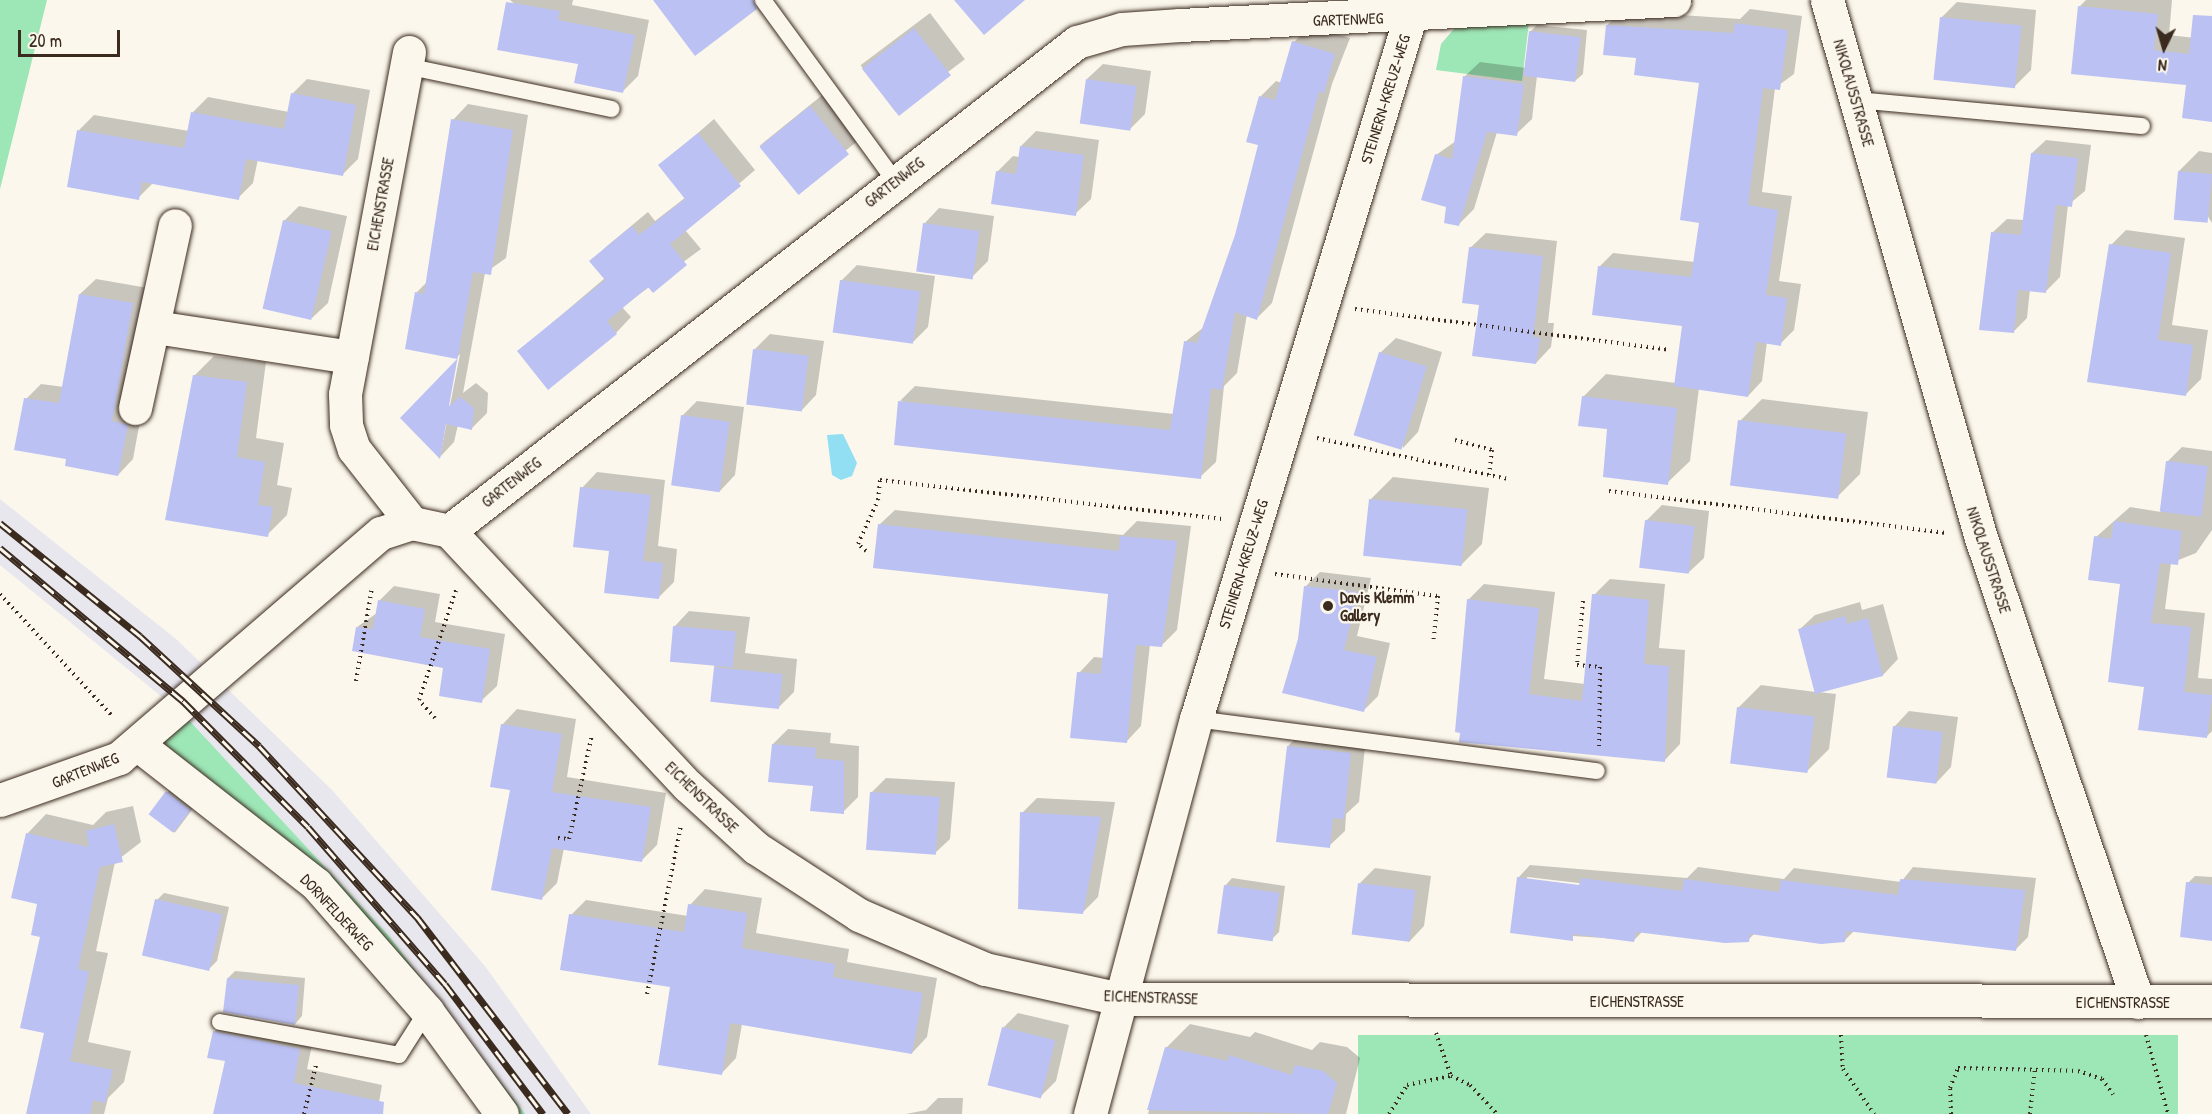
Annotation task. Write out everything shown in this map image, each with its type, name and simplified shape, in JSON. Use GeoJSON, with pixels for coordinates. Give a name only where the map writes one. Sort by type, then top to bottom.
{"type":"FeatureCollection","features":[{"type":"Feature","properties":{"kind":"street","name":"GARTENWEG"},"geometry":{"type":"LineString","coordinates":[[459,543],[895,181],[1077,42],[1122,29],[1180,24],[1413,9],[1674,0]]}},
{"type":"Feature","properties":{"kind":"street","name":"NIKOLAUSSTRASSE"},"geometry":{"type":"LineString","coordinates":[[1827,0],[1981,538],[2138,1002]]}},
{"type":"Feature","properties":{"kind":"street","name":"STEINERN-KREUZ-WEG"},"geometry":{"type":"LineString","coordinates":[[1090,1114],[1196,719],[1413,9]]}},
{"type":"Feature","properties":{"kind":"street","name":"EICHENSTRASSE"},"geometry":{"type":"LineString","coordinates":[[407,59],[352,357],[345,424],[354,449],[412,523]]}},
{"type":"Feature","properties":{"kind":"street"},"geometry":{"type":"LineString","coordinates":[[135,408],[155,327],[175,225]]}},
{"type":"Feature","properties":{"kind":"street"},"geometry":{"type":"LineString","coordinates":[[155,327],[352,357]]}},
{"type":"Feature","properties":{"kind":"street","name":"GARTENWEG"},"geometry":{"type":"LineString","coordinates":[[0,800],[86,773],[137,744],[197,686],[381,533],[412,523]]}},
{"type":"Feature","properties":{"kind":"street"},"geometry":{"type":"LineString","coordinates":[[412,523],[459,543]]}},
{"type":"Feature","properties":{"kind":"street","name":"EICHENSTRASSE"},"geometry":{"type":"LineString","coordinates":[[459,543],[688,786],[756,848],[859,915],[985,969],[1120,999],[2212,1001]]}},
{"type":"Feature","properties":{"kind":"street","name":"DORNFELDERWEG"},"geometry":{"type":"LineString","coordinates":[[137,744],[316,884],[427,1011],[502,1114]]}},
{"type":"Feature","properties":{"kind":"lane"},"geometry":{"type":"LineString","coordinates":[[763,0],[895,181]]}},
{"type":"Feature","properties":{"kind":"lane"},"geometry":{"type":"LineString","coordinates":[[407,59],[612,109]]}},
{"type":"Feature","properties":{"kind":"lane"},"geometry":{"type":"LineString","coordinates":[[1856,100],[2142,126]]}},
{"type":"Feature","properties":{"kind":"lane"},"geometry":{"type":"LineString","coordinates":[[1196,719],[1597,771]]}},
{"type":"Feature","properties":{"kind":"lane"},"geometry":{"type":"LineString","coordinates":[[220,1022],[399,1055],[427,1011]]}},
{"type":"Feature","properties":{"kind":"path"},"geometry":{"type":"LineString","coordinates":[[1322,305],[1669,350]]}},
{"type":"Feature","properties":{"kind":"path"},"geometry":{"type":"LineString","coordinates":[[1284,430],[1509,479]]}},
{"type":"Feature","properties":{"kind":"path"},"geometry":{"type":"LineString","coordinates":[[1455,440],[1492,450],[1489,475]]}},
{"type":"Feature","properties":{"kind":"path"},"geometry":{"type":"LineString","coordinates":[[866,551],[858,544],[878,500],[880,480],[1256,522]]}},
{"type":"Feature","properties":{"kind":"path"},"geometry":{"type":"LineString","coordinates":[[1609,491],[1981,538]]}},
{"type":"Feature","properties":{"kind":"path"},"geometry":{"type":"LineString","coordinates":[[356,681],[381,533]]}},
{"type":"Feature","properties":{"kind":"path"},"geometry":{"type":"LineString","coordinates":[[435,718],[419,700],[459,543]]}},
{"type":"Feature","properties":{"kind":"path"},"geometry":{"type":"LineString","coordinates":[[1241,569],[1438,596],[1432,644]]}},
{"type":"Feature","properties":{"kind":"path"},"geometry":{"type":"LineString","coordinates":[[0,594],[137,744]]}},
{"type":"Feature","properties":{"kind":"path"},"geometry":{"type":"LineString","coordinates":[[1583,601],[1577,665],[1600,667],[1597,696],[1604,696],[1597,771]]}},
{"type":"Feature","properties":{"kind":"path"},"geometry":{"type":"LineString","coordinates":[[558,838],[569,839],[601,693]]}},
{"type":"Feature","properties":{"kind":"path"},"geometry":{"type":"LineString","coordinates":[[647,994],[688,786]]}},
{"type":"Feature","properties":{"kind":"path"},"geometry":{"type":"LineString","coordinates":[[1430,1000],[1442,1060],[1451,1076],[1470,1085],[1497,1114]]}},
{"type":"Feature","properties":{"kind":"path"},"geometry":{"type":"LineString","coordinates":[[1840,1001],[1843,1069],[1874,1114]]}},
{"type":"Feature","properties":{"kind":"path"},"geometry":{"type":"LineString","coordinates":[[2138,1002],[2168,1114]]}},
{"type":"Feature","properties":{"kind":"path"},"geometry":{"type":"LineString","coordinates":[[304,1114],[321,1041]]}},
{"type":"Feature","properties":{"kind":"path"},"geometry":{"type":"LineString","coordinates":[[1949,1113],[1958,1068],[2035,1068],[2078,1071],[2102,1079],[2113,1094]]}},
{"type":"Feature","properties":{"kind":"path"},"geometry":{"type":"LineString","coordinates":[[2030,1114],[2035,1068]]}},
{"type":"Feature","properties":{"kind":"path"},"geometry":{"type":"LineString","coordinates":[[1389,1114],[1407,1086],[1451,1076]]}},
{"type":"Feature","properties":{"kind":"shaded area"},"geometry":{"type":"Polygon","coordinates":[[[0,499],[176,639],[332,790],[485,966],[591,1114],[514,1114],[165,741],[184,715],[0,565],[0,499]]]}},
{"type":"Feature","properties":{"kind":"green space"},"geometry":{"type":"Polygon","coordinates":[[[0,0],[47,0],[0,189],[0,0]]]}},
{"type":"Feature","properties":{"kind":"green space"},"geometry":{"type":"Polygon","coordinates":[[[1529,22],[1522,81],[1436,70],[1441,44],[1459,23],[1529,22]]]}},
{"type":"Feature","properties":{"kind":"green space"},"geometry":{"type":"Polygon","coordinates":[[[185,716],[389,936],[525,1114],[514,1114],[457,1032],[164,753],[165,741],[185,716]]]}},
{"type":"Feature","properties":{"kind":"green space"},"geometry":{"type":"Polygon","coordinates":[[[1358,1035],[2178,1035],[2178,1114],[1358,1114],[1358,1035]]]}},
{"type":"Feature","properties":{"kind":"water"},"geometry":{"type":"Polygon","coordinates":[[[843,434],[857,463],[852,476],[841,480],[832,475],[827,435],[843,434]]]}},
{"type":"Feature","properties":{"kind":"building"},"geometry":{"type":"Polygon","coordinates":[[[653,0],[753,0],[757,9],[695,56],[653,0]]]}},
{"type":"Feature","properties":{"kind":"building"},"geometry":{"type":"Polygon","coordinates":[[[954,0],[1025,0],[984,35],[954,0]]]}},
{"type":"Feature","properties":{"kind":"building"},"geometry":{"type":"Polygon","coordinates":[[[506,2],[560,11],[558,20],[635,35],[623,93],[574,83],[578,64],[497,50],[506,2]]]}},
{"type":"Feature","properties":{"kind":"building"},"geometry":{"type":"Polygon","coordinates":[[[2078,6],[2158,14],[2154,50],[2189,54],[2193,15],[2212,16],[2212,122],[2182,118],[2186,85],[2071,74],[2078,6]]]}},
{"type":"Feature","properties":{"kind":"building"},"geometry":{"type":"Polygon","coordinates":[[[1940,17],[2022,26],[2015,88],[1933,80],[1940,17]]]}},
{"type":"Feature","properties":{"kind":"building"},"geometry":{"type":"Polygon","coordinates":[[[1735,23],[1788,30],[1780,90],[1763,88],[1748,205],[1778,210],[1766,295],[1787,298],[1781,346],[1756,342],[1748,397],[1674,386],[1682,326],[1592,315],[1598,266],[1691,277],[1699,223],[1680,220],[1699,83],[1634,75],[1636,58],[1603,55],[1606,25],[1733,33],[1735,23]]]}},
{"type":"Feature","properties":{"kind":"building"},"geometry":{"type":"Polygon","coordinates":[[[914,28],[951,75],[899,116],[862,69],[914,28]]]}},
{"type":"Feature","properties":{"kind":"building"},"geometry":{"type":"Polygon","coordinates":[[[1529,31],[1581,37],[1575,82],[1524,76],[1529,31]]]}},
{"type":"Feature","properties":{"kind":"building"},"geometry":{"type":"Polygon","coordinates":[[[1292,41],[1335,54],[1324,93],[1319,92],[1257,320],[1235,312],[1222,390],[1211,388],[1201,479],[894,445],[898,401],[1170,430],[1184,341],[1197,343],[1235,235],[1258,145],[1246,142],[1259,96],[1275,100],[1292,41]]]}},
{"type":"Feature","properties":{"kind":"building"},"geometry":{"type":"Polygon","coordinates":[[[1463,76],[1524,84],[1517,136],[1487,132],[1459,226],[1444,223],[1446,207],[1421,200],[1435,154],[1452,159],[1463,76]]]}},
{"type":"Feature","properties":{"kind":"building"},"geometry":{"type":"Polygon","coordinates":[[[1086,79],[1137,86],[1130,131],[1080,124],[1086,79]]]}},
{"type":"Feature","properties":{"kind":"building"},"geometry":{"type":"Polygon","coordinates":[[[291,93],[356,105],[343,176],[246,159],[239,200],[142,182],[139,200],[67,187],[77,130],[184,148],[191,112],[284,129],[291,93]]]}},
{"type":"Feature","properties":{"kind":"building"},"geometry":{"type":"Polygon","coordinates":[[[810,106],[849,154],[799,195],[759,147],[810,106]]]}},
{"type":"Feature","properties":{"kind":"building"},"geometry":{"type":"Polygon","coordinates":[[[451,119],[513,130],[491,275],[473,272],[449,406],[460,397],[474,408],[472,430],[446,424],[440,459],[400,418],[457,359],[405,349],[415,292],[424,294],[451,119]]]}},
{"type":"Feature","properties":{"kind":"building"},"geometry":{"type":"Polygon","coordinates":[[[698,133],[741,186],[670,244],[687,265],[653,293],[648,287],[607,321],[617,334],[548,390],[517,351],[605,280],[589,261],[632,226],[639,235],[685,199],[658,165],[698,133]]]}},
{"type":"Feature","properties":{"kind":"building"},"geometry":{"type":"Polygon","coordinates":[[[1020,146],[1084,155],[1076,216],[991,204],[996,171],[1016,174],[1020,146]]]}},
{"type":"Feature","properties":{"kind":"building"},"geometry":{"type":"Polygon","coordinates":[[[2031,153],[2078,158],[2072,207],[2056,205],[2046,293],[2018,290],[2014,333],[1979,330],[1991,232],[2021,235],[2031,153]]]}},
{"type":"Feature","properties":{"kind":"building"},"geometry":{"type":"Polygon","coordinates":[[[2178,171],[2212,174],[2208,223],[2174,220],[2178,171]]]}},
{"type":"Feature","properties":{"kind":"building"},"geometry":{"type":"Polygon","coordinates":[[[283,220],[332,231],[311,320],[263,309],[283,220]]]}},
{"type":"Feature","properties":{"kind":"building"},"geometry":{"type":"Polygon","coordinates":[[[923,223],[979,231],[973,279],[916,272],[923,223]]]}},
{"type":"Feature","properties":{"kind":"building"},"geometry":{"type":"Polygon","coordinates":[[[2109,244],[2171,253],[2158,340],[2193,345],[2186,396],[2087,382],[2109,244]]]}},
{"type":"Feature","properties":{"kind":"building"},"geometry":{"type":"Polygon","coordinates":[[[1469,247],[1543,256],[1533,337],[1540,338],[1536,364],[1472,356],[1479,305],[1462,303],[1469,247]]]}},
{"type":"Feature","properties":{"kind":"building"},"geometry":{"type":"Polygon","coordinates":[[[840,280],[920,291],[913,344],[833,332],[840,280]]]}},
{"type":"Feature","properties":{"kind":"building"},"geometry":{"type":"Polygon","coordinates":[[[79,294],[133,303],[112,421],[128,425],[118,476],[65,466],[66,459],[14,450],[24,398],[59,403],[79,294]]]}},
{"type":"Feature","properties":{"kind":"building"},"geometry":{"type":"Polygon","coordinates":[[[753,349],[809,356],[802,411],[746,405],[753,349]]]}},
{"type":"Feature","properties":{"kind":"building"},"geometry":{"type":"Polygon","coordinates":[[[1379,352],[1427,367],[1401,450],[1354,435],[1379,352]]]}},
{"type":"Feature","properties":{"kind":"building"},"geometry":{"type":"Polygon","coordinates":[[[193,375],[247,382],[237,457],[265,462],[258,505],[273,507],[268,537],[165,520],[193,375]]]}},
{"type":"Feature","properties":{"kind":"building"},"geometry":{"type":"Polygon","coordinates":[[[1582,396],[1677,408],[1668,485],[1603,477],[1607,429],[1578,426],[1582,396]]]}},
{"type":"Feature","properties":{"kind":"building"},"geometry":{"type":"Polygon","coordinates":[[[681,415],[730,422],[720,492],[671,485],[681,415]]]}},
{"type":"Feature","properties":{"kind":"building"},"geometry":{"type":"Polygon","coordinates":[[[1738,420],[1846,433],[1838,499],[1730,486],[1738,420]]]}},
{"type":"Feature","properties":{"kind":"building"},"geometry":{"type":"Polygon","coordinates":[[[2166,461],[2208,466],[2201,517],[2160,512],[2166,461]]]}},
{"type":"Feature","properties":{"kind":"building"},"geometry":{"type":"Polygon","coordinates":[[[580,487],[651,495],[643,561],[663,563],[659,599],[604,593],[609,551],[573,547],[580,487]]]}},
{"type":"Feature","properties":{"kind":"building"},"geometry":{"type":"Polygon","coordinates":[[[1369,499],[1467,509],[1461,566],[1363,556],[1369,499]]]}},
{"type":"Feature","properties":{"kind":"building"},"geometry":{"type":"Polygon","coordinates":[[[1645,520],[1695,526],[1689,574],[1639,568],[1645,520]]]}},
{"type":"Feature","properties":{"kind":"building"},"geometry":{"type":"Polygon","coordinates":[[[2114,521],[2182,531],[2178,565],[2160,563],[2151,623],[2191,627],[2184,692],[2212,695],[2207,738],[2138,730],[2144,687],[2108,682],[2120,584],[2088,580],[2094,536],[2111,539],[2114,521]]]}},
{"type":"Feature","properties":{"kind":"building"},"geometry":{"type":"Polygon","coordinates":[[[878,524],[1119,551],[1120,536],[1177,541],[1162,647],[1136,645],[1127,743],[1070,738],[1077,672],[1101,674],[1108,594],[873,568],[878,524]]]}},
{"type":"Feature","properties":{"kind":"building"},"geometry":{"type":"Polygon","coordinates":[[[1304,586],[1358,592],[1344,650],[1377,657],[1364,712],[1282,693],[1298,639],[1304,586]]]}},
{"type":"Feature","properties":{"kind":"building"},"geometry":{"type":"Polygon","coordinates":[[[1592,594],[1649,600],[1644,664],[1669,666],[1665,762],[1459,742],[1460,733],[1455,732],[1467,599],[1539,608],[1529,694],[1582,701],[1592,594]]]}},
{"type":"Feature","properties":{"kind":"building"},"geometry":{"type":"Polygon","coordinates":[[[378,600],[425,609],[420,637],[490,649],[482,703],[439,696],[443,668],[352,651],[356,627],[373,629],[378,600]]]}},
{"type":"Feature","properties":{"kind":"building"},"geometry":{"type":"Polygon","coordinates":[[[1845,616],[1847,624],[1868,618],[1883,676],[1815,694],[1798,629],[1845,616]]]}},
{"type":"Feature","properties":{"kind":"building"},"geometry":{"type":"Polygon","coordinates":[[[673,626],[736,631],[733,667],[670,662],[673,626]]]}},
{"type":"Feature","properties":{"kind":"building"},"geometry":{"type":"Polygon","coordinates":[[[714,667],[783,674],[779,709],[710,702],[714,667]]]}},
{"type":"Feature","properties":{"kind":"building"},"geometry":{"type":"Polygon","coordinates":[[[1737,707],[1814,717],[1807,773],[1730,764],[1737,707]]]}},
{"type":"Feature","properties":{"kind":"building"},"geometry":{"type":"Polygon","coordinates":[[[501,724],[562,734],[552,792],[651,807],[642,862],[552,848],[542,900],[491,890],[510,790],[490,787],[501,724]]]}},
{"type":"Feature","properties":{"kind":"building"},"geometry":{"type":"Polygon","coordinates":[[[1893,726],[1943,732],[1936,784],[1887,778],[1893,726]]]}},
{"type":"Feature","properties":{"kind":"building"},"geometry":{"type":"Polygon","coordinates":[[[772,744],[816,748],[815,758],[844,761],[844,814],[810,811],[813,786],[768,782],[772,744]]]}},
{"type":"Feature","properties":{"kind":"building"},"geometry":{"type":"Polygon","coordinates":[[[1287,746],[1351,753],[1344,819],[1333,818],[1330,848],[1276,842],[1287,746]]]}},
{"type":"Feature","properties":{"kind":"building"},"geometry":{"type":"Polygon","coordinates":[[[166,791],[191,810],[173,833],[149,814],[166,791]]]}},
{"type":"Feature","properties":{"kind":"building"},"geometry":{"type":"Polygon","coordinates":[[[870,792],[940,797],[936,855],[866,850],[870,792]]]}},
{"type":"Feature","properties":{"kind":"building"},"geometry":{"type":"Polygon","coordinates":[[[1020,812],[1101,817],[1083,914],[1018,909],[1020,812]]]}},
{"type":"Feature","properties":{"kind":"building"},"geometry":{"type":"Polygon","coordinates":[[[114,824],[123,862],[100,867],[78,969],[89,972],[70,1061],[113,1070],[105,1103],[93,1100],[90,1114],[26,1114],[44,1033],[20,1028],[40,937],[31,935],[37,904],[11,898],[26,833],[89,847],[86,831],[114,824]]]}},
{"type":"Feature","properties":{"kind":"building"},"geometry":{"type":"Polygon","coordinates":[[[1517,877],[1579,885],[1581,878],[1682,891],[1684,879],[1779,892],[1781,880],[1898,895],[1900,879],[2025,890],[2016,951],[1846,931],[1845,942],[1821,944],[1750,934],[1749,942],[1725,943],[1636,932],[1634,942],[1573,934],[1573,941],[1510,933],[1517,877]]]}},
{"type":"Feature","properties":{"kind":"building"},"geometry":{"type":"Polygon","coordinates":[[[2186,882],[2212,885],[2212,941],[2180,937],[2186,882]]]}},
{"type":"Feature","properties":{"kind":"building"},"geometry":{"type":"Polygon","coordinates":[[[1358,883],[1416,890],[1409,942],[1352,935],[1358,883]]]}},
{"type":"Feature","properties":{"kind":"building"},"geometry":{"type":"Polygon","coordinates":[[[1224,885],[1279,893],[1273,941],[1217,934],[1224,885]]]}},
{"type":"Feature","properties":{"kind":"building"},"geometry":{"type":"Polygon","coordinates":[[[155,899],[222,915],[209,971],[142,956],[155,899]]]}},
{"type":"Feature","properties":{"kind":"building"},"geometry":{"type":"Polygon","coordinates":[[[688,904],[747,913],[742,948],[835,964],[833,977],[923,993],[912,1054],[730,1023],[722,1075],[658,1065],[670,987],[560,970],[569,914],[684,932],[688,904]]]}},
{"type":"Feature","properties":{"kind":"building"},"geometry":{"type":"Polygon","coordinates":[[[227,978],[299,985],[295,1025],[223,1012],[227,978]]]}},
{"type":"Feature","properties":{"kind":"building"},"geometry":{"type":"Polygon","coordinates":[[[1002,1027],[1055,1040],[1041,1099],[987,1085],[1002,1027]]]}},
{"type":"Feature","properties":{"kind":"building"},"geometry":{"type":"Polygon","coordinates":[[[213,1031],[300,1049],[294,1083],[384,1102],[383,1114],[213,1114],[225,1061],[207,1058],[213,1031]]]}},
{"type":"Feature","properties":{"kind":"building"},"geometry":{"type":"Polygon","coordinates":[[[1165,1047],[1228,1061],[1229,1055],[1292,1075],[1295,1065],[1323,1071],[1337,1083],[1328,1114],[1147,1110],[1165,1047]]]}},
{"type":"Feature","properties":{"kind":"railway"},"geometry":{"type":"LineString","coordinates":[[0,523],[140,636],[259,746],[417,917],[568,1114]]}},
{"type":"Feature","properties":{"kind":"railway"},"geometry":{"type":"LineString","coordinates":[[0,548],[183,701],[308,827],[445,984],[543,1114]]}},
{"type":"Feature","properties":{"kind":"place","name":"Davis Klemm Gallery"},"geometry":{"type":"Point","coordinates":[1328,606]}}]}
